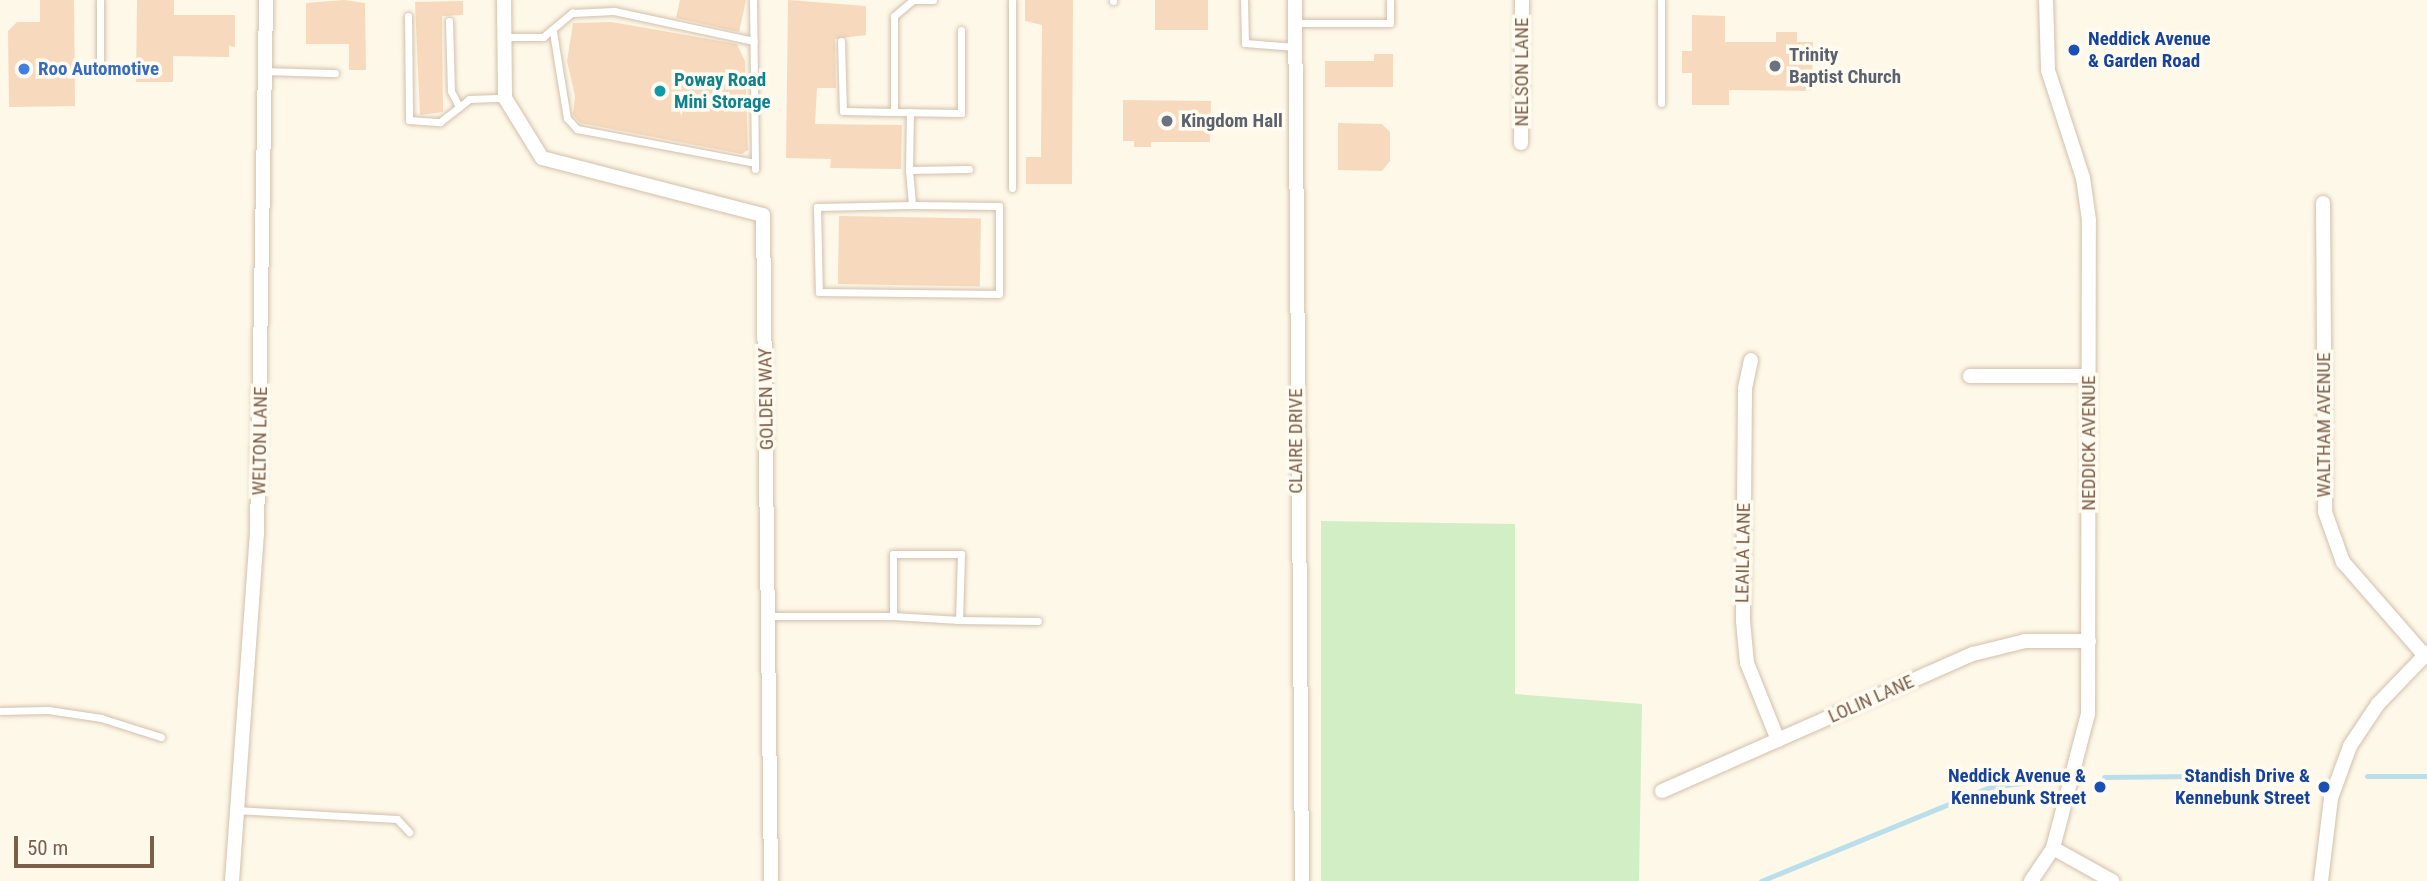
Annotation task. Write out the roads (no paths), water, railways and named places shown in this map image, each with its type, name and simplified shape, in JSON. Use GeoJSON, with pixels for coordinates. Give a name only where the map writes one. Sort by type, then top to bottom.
{"type":"FeatureCollection","features":[{"type":"Feature","properties":{"kind":"street","name":"WELTON LANE"},"geometry":{"type":"LineString","coordinates":[[232,881],[235,810],[257,534],[267,71],[266,0]]}},
{"type":"Feature","properties":{"kind":"street"},"geometry":{"type":"LineString","coordinates":[[504,0],[505,98]]}},
{"type":"Feature","properties":{"kind":"street","name":"CLAIRE DRIVE"},"geometry":{"type":"LineString","coordinates":[[1295,0],[1302,881]]}},
{"type":"Feature","properties":{"kind":"street","name":"NELSON LANE"},"geometry":{"type":"LineString","coordinates":[[1521,143],[1522,0]]}},
{"type":"Feature","properties":{"kind":"street","name":"NEDDICK AVENUE"},"geometry":{"type":"LineString","coordinates":[[2031,881],[2053,848],[2084,744],[2089,641],[2087,202],[2048,70],[2046,0]]}},
{"type":"Feature","properties":{"kind":"street","name":"GOLDEN WAY"},"geometry":{"type":"LineString","coordinates":[[505,98],[542,158],[763,215],[771,881]]}},
{"type":"Feature","properties":{"kind":"street","name":"WALTHAM AVENUE"},"geometry":{"type":"LineString","coordinates":[[2323,203],[2325,512],[2343,562],[2426,654]]}},
{"type":"Feature","properties":{"kind":"street","name":"LEAILA LANE"},"geometry":{"type":"LineString","coordinates":[[1751,360],[1745,389],[1743,621],[1747,663],[1778,740]]}},
{"type":"Feature","properties":{"kind":"street"},"geometry":{"type":"LineString","coordinates":[[1970,376],[2089,376]]}},
{"type":"Feature","properties":{"kind":"street","name":"LOLIN LANE"},"geometry":{"type":"LineString","coordinates":[[1662,791],[1973,653],[2025,641],[2089,641]]}},
{"type":"Feature","properties":{"kind":"street"},"geometry":{"type":"LineString","coordinates":[[2321,881],[2331,798],[2350,746],[2378,704],[2426,654]]}},
{"type":"Feature","properties":{"kind":"street"},"geometry":{"type":"LineString","coordinates":[[2053,848],[2112,881]]}},
{"type":"Feature","properties":{"kind":"lane"},"geometry":{"type":"LineString","coordinates":[[100,0],[100,62]]}},
{"type":"Feature","properties":{"kind":"lane"},"geometry":{"type":"LineString","coordinates":[[553,32],[567,117],[577,129],[755,166],[753,0]]}},
{"type":"Feature","properties":{"kind":"lane"},"geometry":{"type":"LineString","coordinates":[[894,112],[894,16],[913,0],[933,0]]}},
{"type":"Feature","properties":{"kind":"lane"},"geometry":{"type":"LineString","coordinates":[[1012,0],[1012,188]]}},
{"type":"Feature","properties":{"kind":"lane"},"geometry":{"type":"LineString","coordinates":[[1244,0],[1245,43],[1296,47]]}},
{"type":"Feature","properties":{"kind":"lane"},"geometry":{"type":"LineString","coordinates":[[1296,23],[1390,23],[1390,0]]}},
{"type":"Feature","properties":{"kind":"lane"},"geometry":{"type":"LineString","coordinates":[[1661,0],[1661,103]]}},
{"type":"Feature","properties":{"kind":"lane"},"geometry":{"type":"LineString","coordinates":[[504,37],[553,32],[572,13],[614,11],[754,41]]}},
{"type":"Feature","properties":{"kind":"lane"},"geometry":{"type":"LineString","coordinates":[[408,16],[409,120],[440,122],[469,99],[505,98]]}},
{"type":"Feature","properties":{"kind":"lane"},"geometry":{"type":"LineString","coordinates":[[449,21],[451,91],[459,107]]}},
{"type":"Feature","properties":{"kind":"lane"},"geometry":{"type":"LineString","coordinates":[[841,41],[843,111],[961,113],[961,30]]}},
{"type":"Feature","properties":{"kind":"lane"},"geometry":{"type":"LineString","coordinates":[[267,71],[335,73]]}},
{"type":"Feature","properties":{"kind":"lane"},"geometry":{"type":"LineString","coordinates":[[910,112],[909,170],[912,205]]}},
{"type":"Feature","properties":{"kind":"lane"},"geometry":{"type":"LineString","coordinates":[[909,170],[969,169]]}},
{"type":"Feature","properties":{"kind":"lane"},"geometry":{"type":"LineString","coordinates":[[912,205],[999,206],[999,294],[819,292],[817,206],[912,205]]}},
{"type":"Feature","properties":{"kind":"lane"},"geometry":{"type":"LineString","coordinates":[[893,617],[893,554],[961,554],[959,620]]}},
{"type":"Feature","properties":{"kind":"lane"},"geometry":{"type":"LineString","coordinates":[[768,616],[1038,621]]}},
{"type":"Feature","properties":{"kind":"lane"},"geometry":{"type":"LineString","coordinates":[[0,711],[48,710],[101,718],[162,737]]}},
{"type":"Feature","properties":{"kind":"lane"},"geometry":{"type":"LineString","coordinates":[[235,810],[397,819],[409,832]]}},
{"type":"Feature","properties":{"kind":"waterway"},"geometry":{"type":"LineString","coordinates":[[2104,777],[2309,775]]}},
{"type":"Feature","properties":{"kind":"waterway"},"geometry":{"type":"LineString","coordinates":[[2367,776],[2427,776]]}},
{"type":"Feature","properties":{"kind":"waterway"},"geometry":{"type":"LineString","coordinates":[[1761,881],[1990,787],[2045,780]]}},
{"type":"Feature","properties":{"kind":"place","name":"Neddick Avenue & Garden Road"},"geometry":{"type":"Point","coordinates":[2074,50]}},
{"type":"Feature","properties":{"kind":"place","name":"Trinity Baptist Church"},"geometry":{"type":"Point","coordinates":[1775,66]}},
{"type":"Feature","properties":{"kind":"place","name":"Roo Automotive"},"geometry":{"type":"Point","coordinates":[24,69]}},
{"type":"Feature","properties":{"kind":"place","name":"Poway Road Mini Storage"},"geometry":{"type":"Point","coordinates":[660,91]}},
{"type":"Feature","properties":{"kind":"place","name":"Kingdom Hall"},"geometry":{"type":"Point","coordinates":[1167,121]}},
{"type":"Feature","properties":{"kind":"place","name":"Neddick Avenue & Kennebunk Street"},"geometry":{"type":"Point","coordinates":[2100,787]}},
{"type":"Feature","properties":{"kind":"place","name":"Standish Drive & Kennebunk Street"},"geometry":{"type":"Point","coordinates":[2324,787]}}]}
